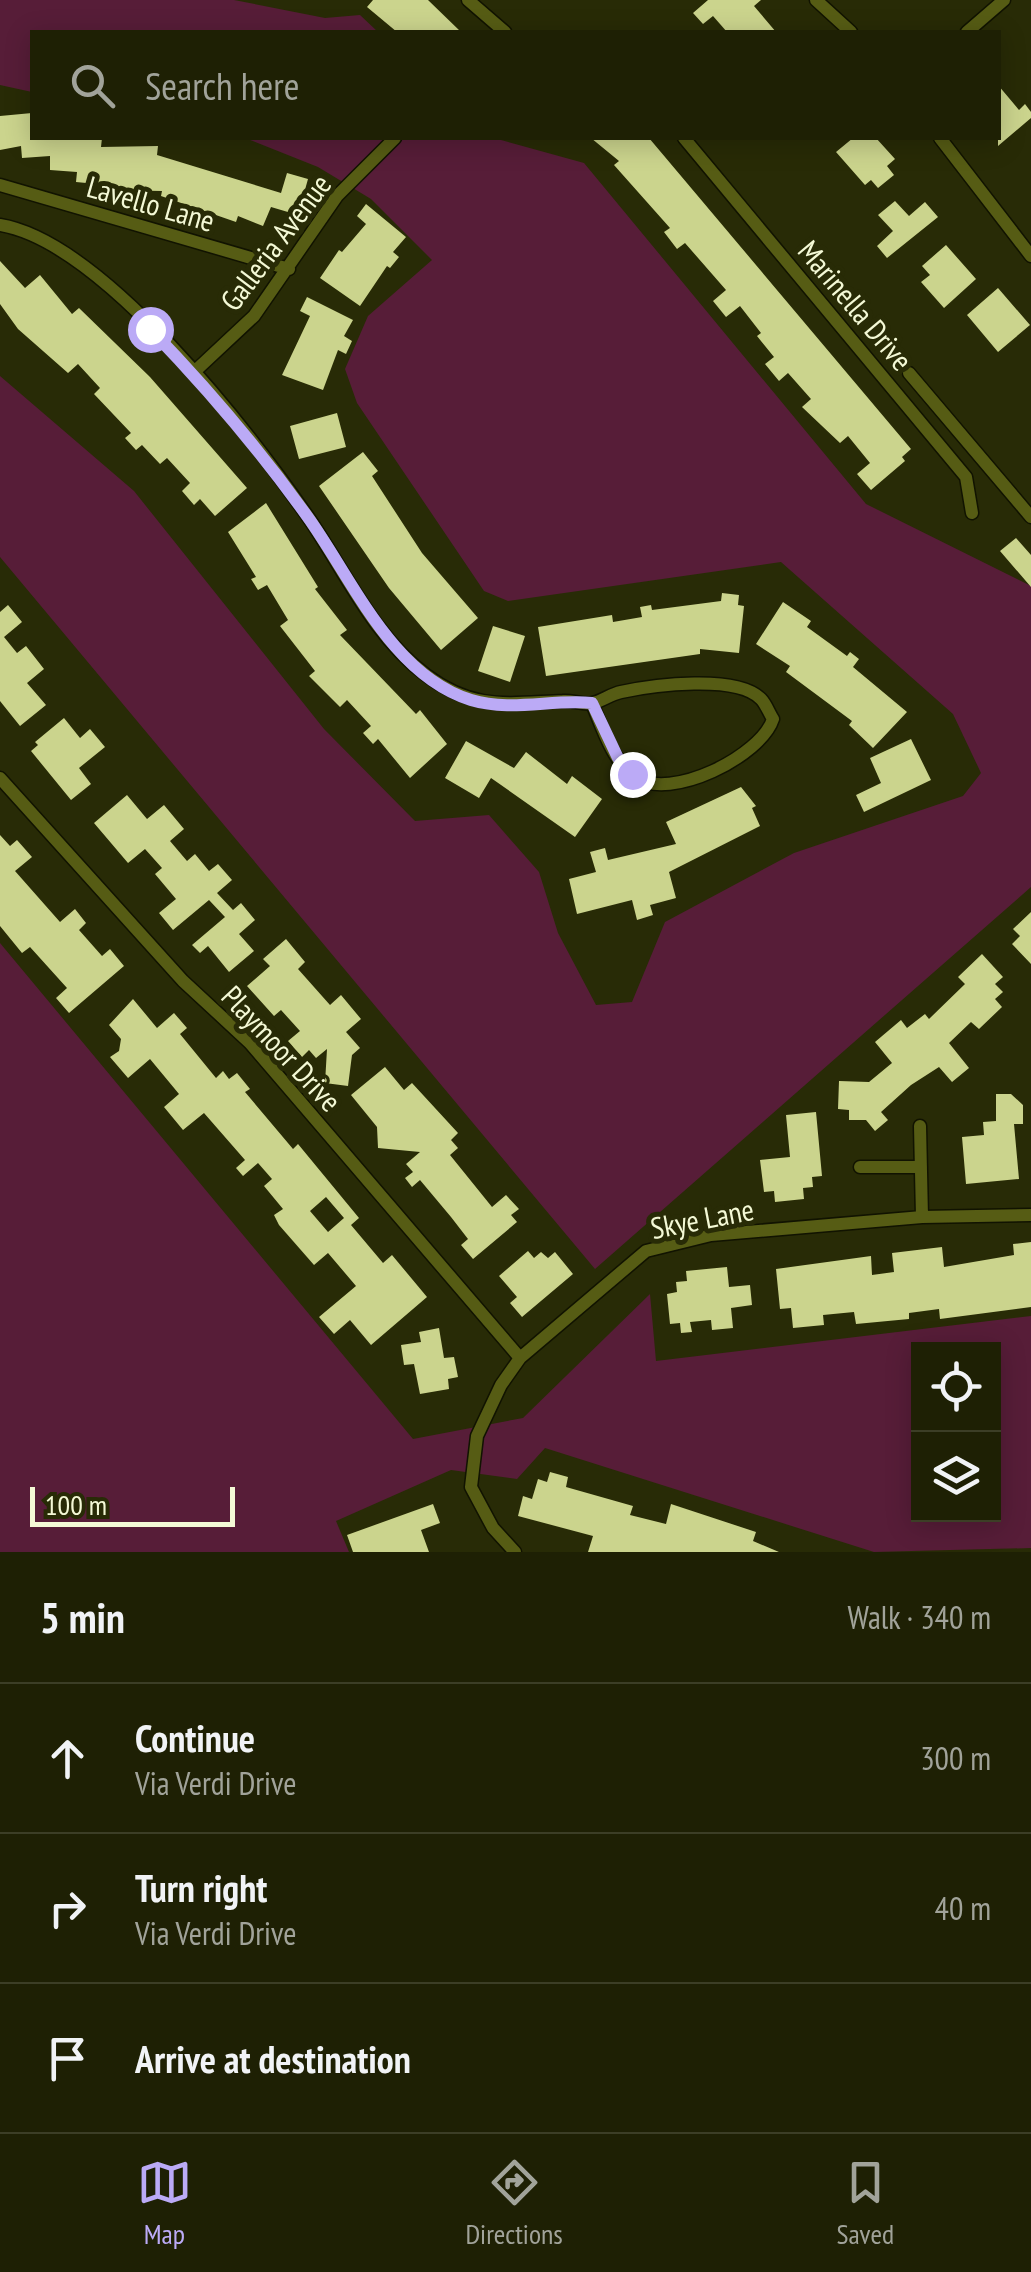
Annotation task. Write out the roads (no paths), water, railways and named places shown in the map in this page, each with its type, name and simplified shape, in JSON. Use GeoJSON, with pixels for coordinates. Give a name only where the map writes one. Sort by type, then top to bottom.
{"type":"FeatureCollection","features":[{"type":"Feature","properties":{"kind":"street"},"geometry":{"type":"LineString","coordinates":[[468,0],[500,30]]}},
{"type":"Feature","properties":{"kind":"street"},"geometry":{"type":"LineString","coordinates":[[816,0],[849,30]]}},
{"type":"Feature","properties":{"kind":"street"},"geometry":{"type":"LineString","coordinates":[[969,30],[1004,0]]}},
{"type":"Feature","properties":{"kind":"street","name":"Galleria Avenue"},"geometry":{"type":"LineString","coordinates":[[193,373],[254,316],[337,196],[393,140]]}},
{"type":"Feature","properties":{"kind":"street","name":"Marinella Drive"},"geometry":{"type":"LineString","coordinates":[[686,140],[966,477],[972,513]]}},
{"type":"Feature","properties":{"kind":"street"},"geometry":{"type":"LineString","coordinates":[[942,140],[1031,256]]}},
{"type":"Feature","properties":{"kind":"street","name":"Lavello Lane"},"geometry":{"type":"LineString","coordinates":[[0,184],[289,268]]}},
{"type":"Feature","properties":{"kind":"street"},"geometry":{"type":"LineString","coordinates":[[0,225],[26,230],[76,258],[193,373],[310,519],[339,570],[386,632],[424,674],[470,700],[511,706],[565,700],[592,703],[618,692],[688,684],[740,688],[761,698],[772,719],[767,736],[744,754],[692,779],[662,786],[636,778],[618,758],[592,703]]}},
{"type":"Feature","properties":{"kind":"street"},"geometry":{"type":"LineString","coordinates":[[909,373],[1031,517]]}},
{"type":"Feature","properties":{"kind":"street","name":"Playmoor Drive"},"geometry":{"type":"LineString","coordinates":[[0,778],[183,981],[250,1043],[520,1358]]}},
{"type":"Feature","properties":{"kind":"street"},"geometry":{"type":"LineString","coordinates":[[920,1126],[922,1217]]}},
{"type":"Feature","properties":{"kind":"street"},"geometry":{"type":"LineString","coordinates":[[860,1167],[921,1168]]}},
{"type":"Feature","properties":{"kind":"street","name":"Skye Lane"},"geometry":{"type":"LineString","coordinates":[[515,1552],[493,1528],[471,1487],[478,1436],[501,1386],[520,1358],[646,1251],[710,1235],[922,1217],[1031,1215]]}}]}
